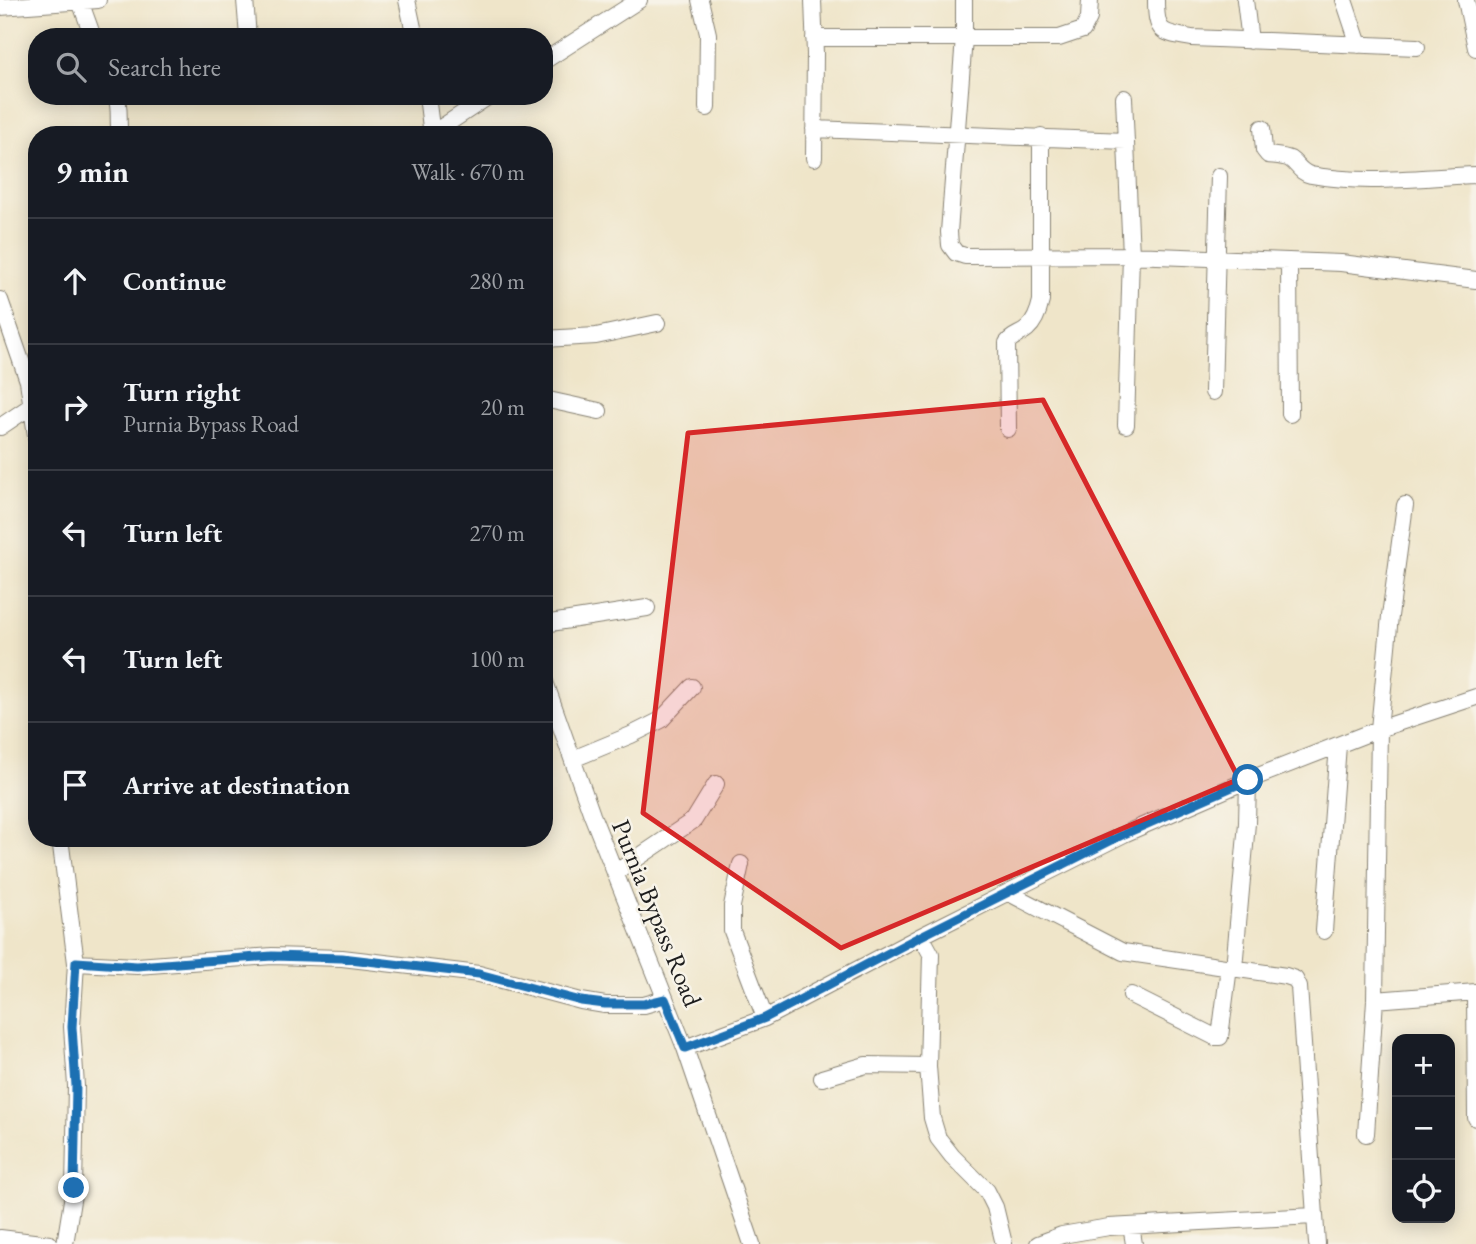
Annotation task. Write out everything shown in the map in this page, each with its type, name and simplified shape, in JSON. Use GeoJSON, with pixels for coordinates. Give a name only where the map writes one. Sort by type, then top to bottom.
{"type":"FeatureCollection","features":[{"type":"Feature","properties":{"kind":"street"},"geometry":{"type":"LineString","coordinates":[[0,7],[99,0]]}},
{"type":"Feature","properties":{"kind":"street"},"geometry":{"type":"LineString","coordinates":[[245,0],[247,28]]}},
{"type":"Feature","properties":{"kind":"street"},"geometry":{"type":"LineString","coordinates":[[407,0],[413,28]]}},
{"type":"Feature","properties":{"kind":"street"},"geometry":{"type":"LineString","coordinates":[[553,55],[639,0]]}},
{"type":"Feature","properties":{"kind":"street"},"geometry":{"type":"LineString","coordinates":[[700,0],[708,34],[707,108]]}},
{"type":"Feature","properties":{"kind":"street"},"geometry":{"type":"LineString","coordinates":[[813,0],[814,158]]}},
{"type":"Feature","properties":{"kind":"street"},"geometry":{"type":"LineString","coordinates":[[964,0],[964,38],[949,232],[950,244],[956,253],[965,256],[1131,255],[1341,263],[1476,280]]}},
{"type":"Feature","properties":{"kind":"street"},"geometry":{"type":"LineString","coordinates":[[814,38],[1059,38],[1083,30],[1088,18],[1090,0]]}},
{"type":"Feature","properties":{"kind":"street"},"geometry":{"type":"LineString","coordinates":[[1156,0],[1156,19],[1159,28],[1167,34],[1192,38],[1417,47]]}},
{"type":"Feature","properties":{"kind":"street"},"geometry":{"type":"LineString","coordinates":[[1245,0],[1250,41]]}},
{"type":"Feature","properties":{"kind":"street"},"geometry":{"type":"LineString","coordinates":[[1344,0],[1359,45]]}},
{"type":"Feature","properties":{"kind":"street"},"geometry":{"type":"LineString","coordinates":[[1466,0],[1476,48]]}},
{"type":"Feature","properties":{"kind":"street"},"geometry":{"type":"LineString","coordinates":[[80,1],[90,28]]}},
{"type":"Feature","properties":{"kind":"street"},"geometry":{"type":"LineString","coordinates":[[1124,98],[1131,255],[1126,425]]}},
{"type":"Feature","properties":{"kind":"street"},"geometry":{"type":"LineString","coordinates":[[118,126],[119,105]]}},
{"type":"Feature","properties":{"kind":"street"},"geometry":{"type":"LineString","coordinates":[[427,105],[430,126]]}},
{"type":"Feature","properties":{"kind":"street"},"geometry":{"type":"LineString","coordinates":[[443,126],[475,105]]}},
{"type":"Feature","properties":{"kind":"street"},"geometry":{"type":"LineString","coordinates":[[1262,128],[1264,150],[1268,155],[1285,157],[1303,173],[1371,180],[1476,175]]}},
{"type":"Feature","properties":{"kind":"street"},"geometry":{"type":"LineString","coordinates":[[814,129],[1126,141]]}},
{"type":"Feature","properties":{"kind":"street"},"geometry":{"type":"LineString","coordinates":[[1008,429],[1007,343],[1013,336],[1027,329],[1039,311],[1041,301],[1041,136]]}},
{"type":"Feature","properties":{"kind":"street"},"geometry":{"type":"LineString","coordinates":[[1213,392],[1219,176]]}},
{"type":"Feature","properties":{"kind":"street"},"geometry":{"type":"LineString","coordinates":[[1289,261],[1290,414]]}},
{"type":"Feature","properties":{"kind":"street"},"geometry":{"type":"LineString","coordinates":[[0,300],[28,379]]}},
{"type":"Feature","properties":{"kind":"street"},"geometry":{"type":"LineString","coordinates":[[553,338],[596,336],[657,323]]}},
{"type":"Feature","properties":{"kind":"street"},"geometry":{"type":"LineString","coordinates":[[553,401],[599,411]]}},
{"type":"Feature","properties":{"kind":"street"},"geometry":{"type":"LineString","coordinates":[[0,427],[28,408]]}},
{"type":"Feature","properties":{"kind":"street"},"geometry":{"type":"LineString","coordinates":[[1366,1134],[1375,1000],[1379,729],[1390,616],[1405,505]]}},
{"type":"Feature","properties":{"kind":"street"},"geometry":{"type":"LineString","coordinates":[[553,623],[647,608]]}},
{"type":"Feature","properties":{"kind":"street"},"geometry":{"type":"LineString","coordinates":[[573,759],[661,720],[692,687]]}},
{"type":"Feature","properties":{"kind":"street"},"geometry":{"type":"LineString","coordinates":[[685,1048],[765,1018],[1124,834],[1248,780],[1379,729],[1476,696]]}},
{"type":"Feature","properties":{"kind":"street","name":"Purnia Bypass Road"},"geometry":{"type":"LineString","coordinates":[[553,704],[615,873],[685,1048],[752,1244]]}},
{"type":"Feature","properties":{"kind":"street"},"geometry":{"type":"LineString","coordinates":[[1324,931],[1338,745]]}},
{"type":"Feature","properties":{"kind":"street"},"geometry":{"type":"LineString","coordinates":[[1131,995],[1214,1037],[1220,1037],[1232,968],[1247,823],[1248,780]]}},
{"type":"Feature","properties":{"kind":"street"},"geometry":{"type":"LineString","coordinates":[[615,873],[694,820],[716,784]]}},
{"type":"Feature","properties":{"kind":"street"},"geometry":{"type":"LineString","coordinates":[[61,847],[76,962],[72,1027],[76,1086],[74,1188],[65,1244]]}},
{"type":"Feature","properties":{"kind":"street"},"geometry":{"type":"LineString","coordinates":[[741,864],[732,906],[732,931],[765,1018]]}},
{"type":"Feature","properties":{"kind":"street"},"geometry":{"type":"LineString","coordinates":[[1009,893],[1123,952],[1295,979],[1299,987],[1317,1244]]}},
{"type":"Feature","properties":{"kind":"street"},"geometry":{"type":"LineString","coordinates":[[921,936],[931,954],[928,1066],[932,1118],[938,1138],[987,1191],[995,1207],[1003,1244]]}},
{"type":"Feature","properties":{"kind":"street"},"geometry":{"type":"LineString","coordinates":[[76,962],[137,966],[272,956],[342,958],[479,974],[581,1001],[644,1004],[665,999]]}},
{"type":"Feature","properties":{"kind":"street"},"geometry":{"type":"LineString","coordinates":[[1375,1000],[1476,992],[1476,1118]]}},
{"type":"Feature","properties":{"kind":"street"},"geometry":{"type":"LineString","coordinates":[[822,1078],[866,1065],[928,1066]]}},
{"type":"Feature","properties":{"kind":"street"},"geometry":{"type":"LineString","coordinates":[[1038,1244],[1085,1230],[1314,1216]]}},
{"type":"Feature","properties":{"kind":"street"},"geometry":{"type":"LineString","coordinates":[[1131,1226],[1133,1244]]}},
{"type":"Feature","properties":{"kind":"street"},"geometry":{"type":"LineString","coordinates":[[0,1238],[50,1244]]}},
{"type":"Feature","properties":{"kind":"highlighted area"},"geometry":{"type":"Polygon","coordinates":[[[1043,400],[1239,779],[841,948],[643,813],[688,433],[1043,400]]]}},
{"type":"Feature","properties":{"kind":"route"},"geometry":{"type":"LineString","coordinates":[[74,1188],[76,1086],[72,1027],[76,962],[137,966],[272,956],[342,958],[479,974],[581,1001],[625,1006],[665,999],[685,1048],[765,1018],[1124,834],[1248,780]]}}]}
